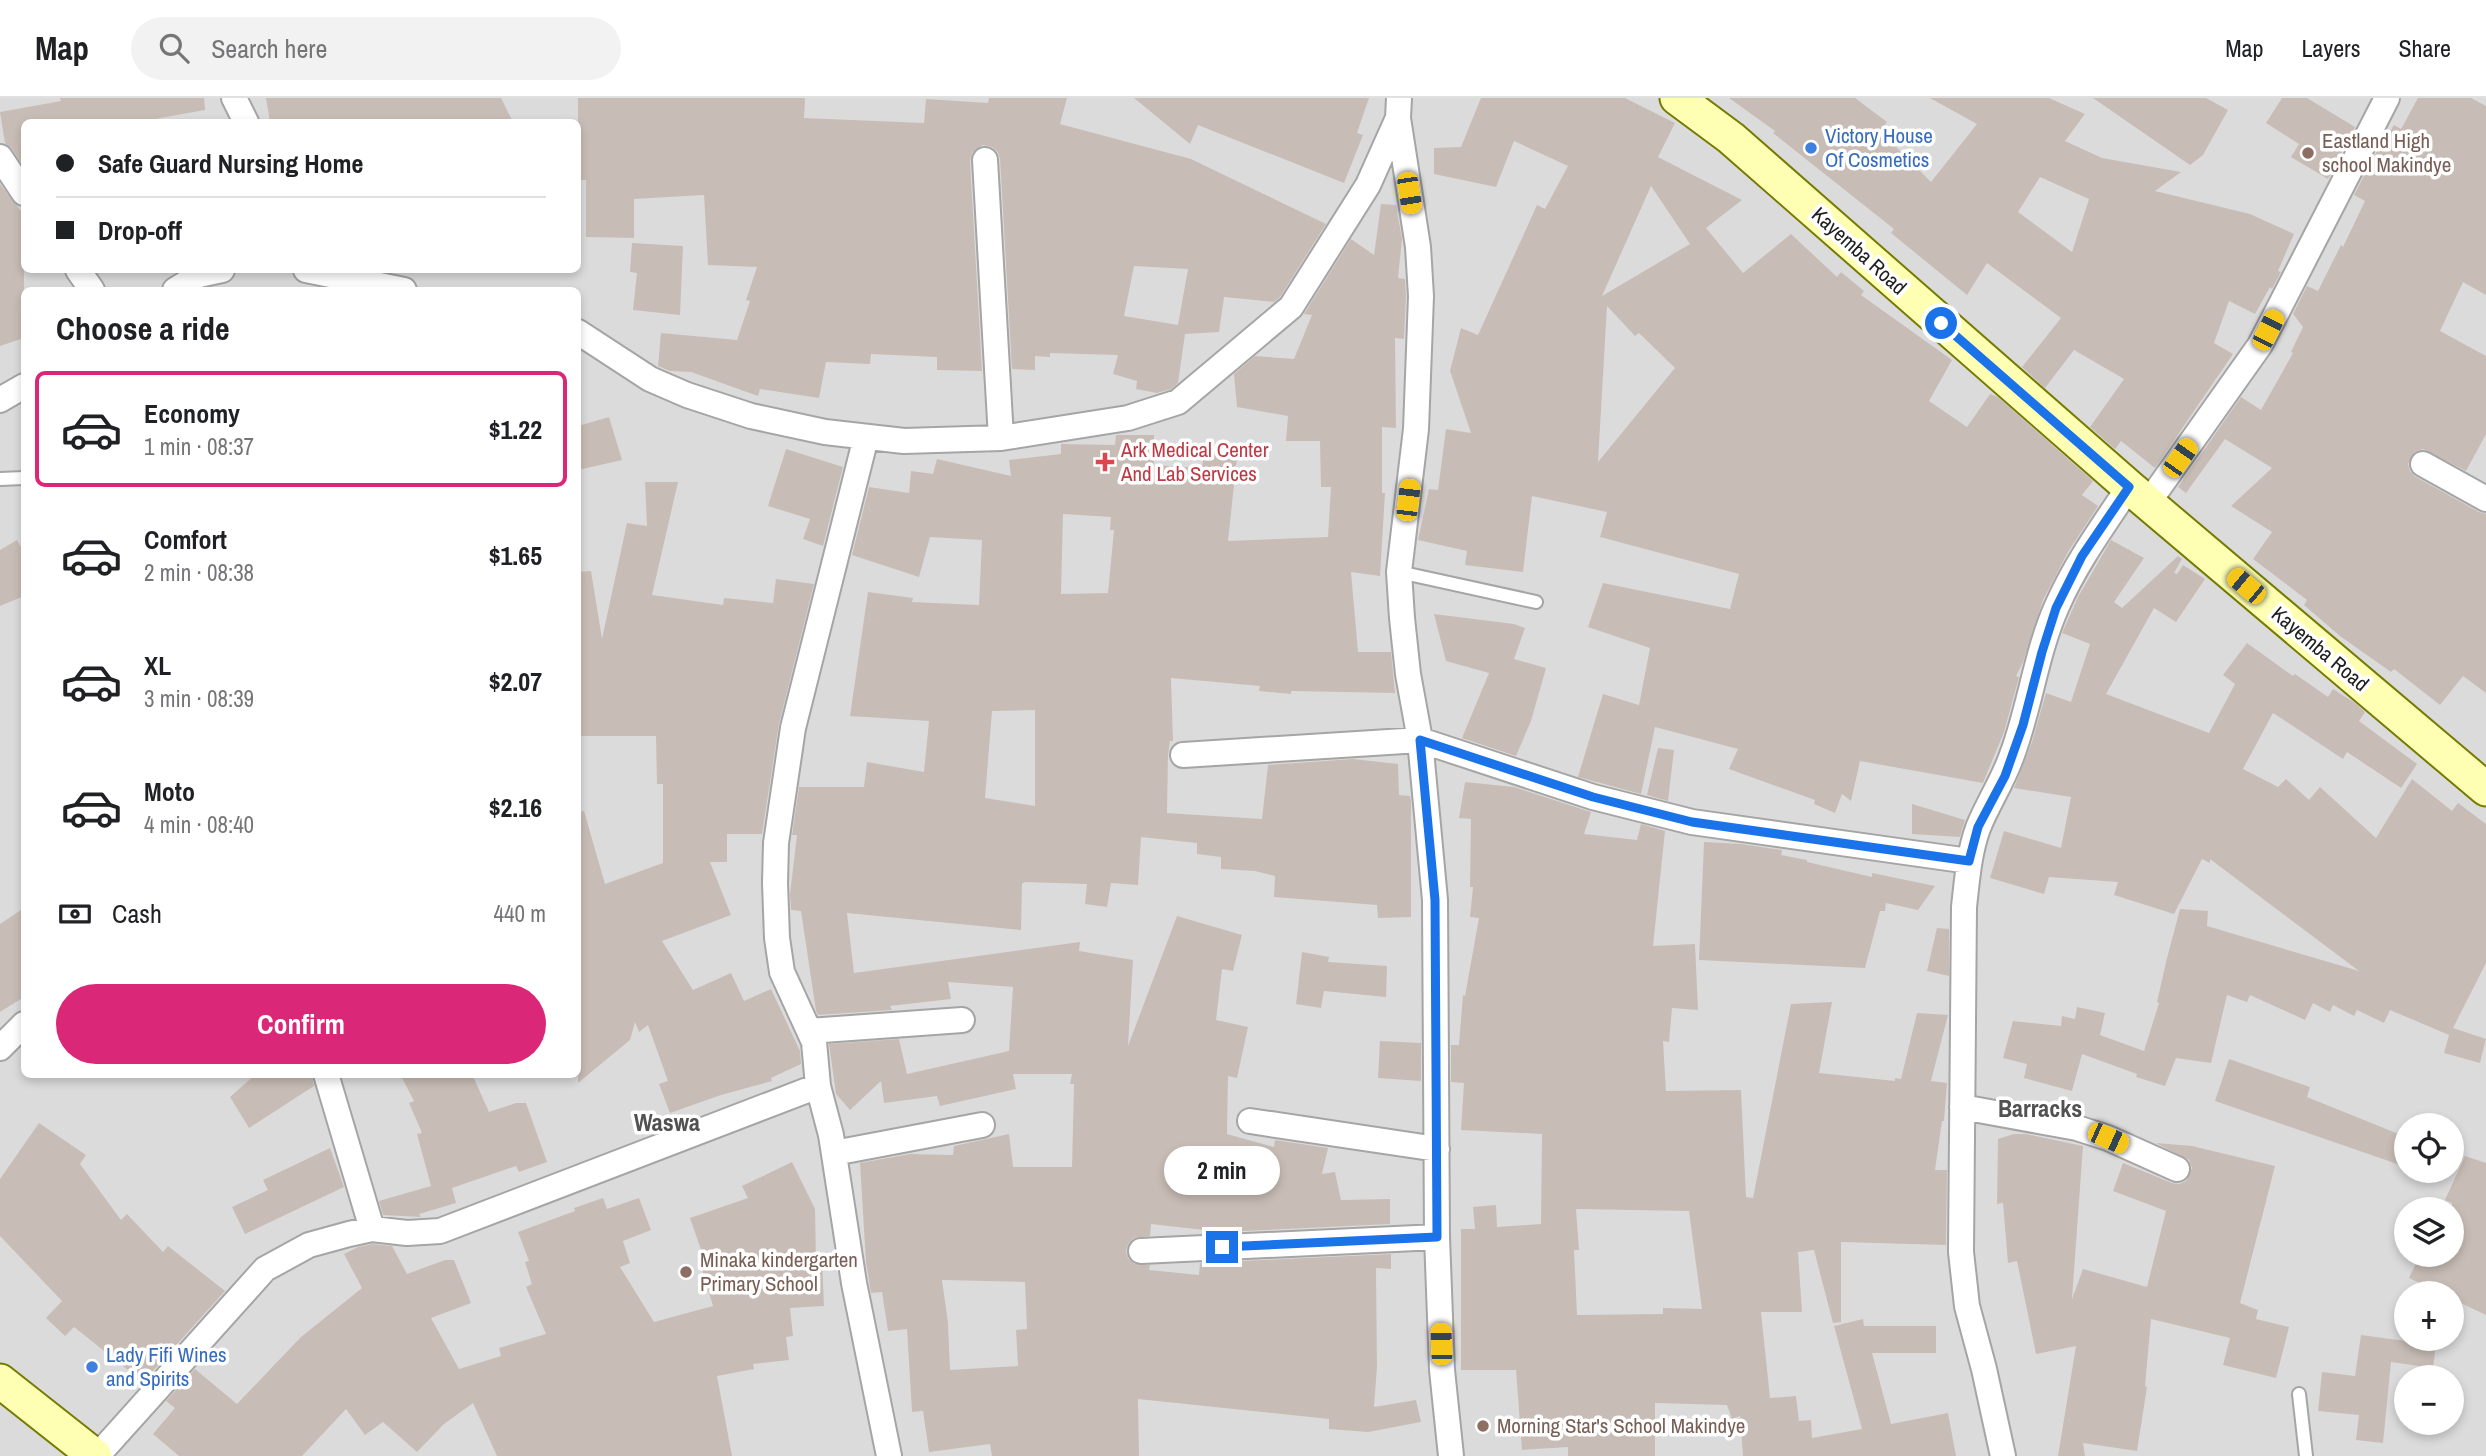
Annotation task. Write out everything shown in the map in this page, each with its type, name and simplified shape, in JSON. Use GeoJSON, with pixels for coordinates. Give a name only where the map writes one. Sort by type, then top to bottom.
{"type":"FeatureCollection","features":[{"type":"Feature","properties":{"kind":"street"},"geometry":{"type":"LineString","coordinates":[[234,98],[244,119]]}},
{"type":"Feature","properties":{"kind":"street","name":"Kayemba Road"},"geometry":{"type":"LineString","coordinates":[[1677,98],[1731,138],[2139,495],[2486,789]]}},
{"type":"Feature","properties":{"kind":"street"},"geometry":{"type":"LineString","coordinates":[[2003,1456],[1984,1368],[1966,1306],[1961,1252],[1964,907],[1969,861],[1978,827],[2005,776],[2023,725],[2056,608],[2082,556],[2139,495],[2260,345],[2387,98]]}},
{"type":"Feature","properties":{"kind":"street"},"geometry":{"type":"LineString","coordinates":[[581,334],[650,379],[687,395],[751,416],[825,432],[904,441],[1001,438],[1128,418],[1178,402],[1290,307],[1368,185],[1399,108]]}},
{"type":"Feature","properties":{"kind":"street"},"geometry":{"type":"LineString","coordinates":[[1399,108],[1418,247],[1421,296],[1416,429],[1399,572],[1407,663],[1420,740],[1435,900],[1437,1237],[1442,1370],[1451,1456]]}},
{"type":"Feature","properties":{"kind":"street"},"geometry":{"type":"LineString","coordinates":[[0,157],[21,188]]}},
{"type":"Feature","properties":{"kind":"street"},"geometry":{"type":"LineString","coordinates":[[985,160],[1001,438]]}},
{"type":"Feature","properties":{"kind":"street"},"geometry":{"type":"LineString","coordinates":[[180,287],[199,275],[208,273]]}},
{"type":"Feature","properties":{"kind":"street"},"geometry":{"type":"LineString","coordinates":[[314,273],[341,283],[377,287]]}},
{"type":"Feature","properties":{"kind":"street"},"geometry":{"type":"LineString","coordinates":[[0,400],[21,388]]}},
{"type":"Feature","properties":{"kind":"street"},"geometry":{"type":"LineString","coordinates":[[866,437],[814,653],[793,728],[776,843],[775,883],[777,938],[782,972],[814,1042],[818,1086],[834,1153],[854,1283],[888,1456]]}},
{"type":"Feature","properties":{"kind":"street"},"geometry":{"type":"LineString","coordinates":[[2423,464],[2486,499]]}},
{"type":"Feature","properties":{"kind":"street"},"geometry":{"type":"LineString","coordinates":[[1183,755],[1420,740],[1593,797],[1692,822],[1969,861]]}},
{"type":"Feature","properties":{"kind":"street"},"geometry":{"type":"LineString","coordinates":[[809,1031],[962,1020]]}},
{"type":"Feature","properties":{"kind":"street"},"geometry":{"type":"LineString","coordinates":[[0,1048],[21,1027]]}},
{"type":"Feature","properties":{"kind":"street"},"geometry":{"type":"LineString","coordinates":[[327,1078],[372,1229]]}},
{"type":"Feature","properties":{"kind":"street"},"geometry":{"type":"LineString","coordinates":[[2,1387],[96,1456],[265,1269],[309,1245],[372,1229],[407,1233],[440,1231],[818,1086]]}},
{"type":"Feature","properties":{"kind":"street"},"geometry":{"type":"LineString","coordinates":[[1962,1107],[2077,1128],[2108,1138],[2177,1168]]}},
{"type":"Feature","properties":{"kind":"street"},"geometry":{"type":"LineString","coordinates":[[1250,1121],[1437,1149]]}},
{"type":"Feature","properties":{"kind":"street"},"geometry":{"type":"LineString","coordinates":[[834,1153],[982,1125]]}},
{"type":"Feature","properties":{"kind":"street"},"geometry":{"type":"LineString","coordinates":[[1141,1251],[1437,1237]]}},
{"type":"Feature","properties":{"kind":"lane"},"geometry":{"type":"LineString","coordinates":[[0,479],[21,478]]}},
{"type":"Feature","properties":{"kind":"lane"},"geometry":{"type":"LineString","coordinates":[[1399,572],[1536,602]]}},
{"type":"Feature","properties":{"kind":"lane"},"geometry":{"type":"LineString","coordinates":[[2299,1394],[2305,1456]]}},
{"type":"Feature","properties":{"kind":"shaded area"},"geometry":{"type":"Polygon","coordinates":[[[0,98],[2486,98],[2486,1456],[0,1456],[0,98]]]}},
{"type":"Feature","properties":{"kind":"building"},"geometry":{"type":"Polygon","coordinates":[[[60,98],[204,98],[205,110],[155,119],[21,119],[21,162],[5,143],[0,112],[61,101],[60,98]]]}},
{"type":"Feature","properties":{"kind":"building"},"geometry":{"type":"Polygon","coordinates":[[[266,98],[501,98],[512,119],[270,119],[266,98]]]}},
{"type":"Feature","properties":{"kind":"building"},"geometry":{"type":"Polygon","coordinates":[[[578,98],[805,98],[804,118],[924,123],[926,99],[988,103],[989,98],[1067,98],[1060,124],[1191,159],[1326,224],[1280,297],[1274,302],[1224,297],[1219,332],[1185,334],[1178,383],[1171,389],[1157,393],[1136,389],[1137,381],[1113,374],[1118,355],[1050,353],[1050,357],[1035,356],[1035,370],[1012,369],[1000,159],[998,152],[992,147],[983,145],[972,153],[970,161],[982,371],[937,370],[937,357],[871,354],[870,364],[826,362],[819,398],[760,389],[758,396],[691,372],[670,371],[658,366],[661,333],[737,340],[750,301],[746,300],[757,267],[708,265],[704,195],[634,199],[634,238],[586,237],[586,180],[581,180],[581,119],[578,119],[578,98]],[[1134,266],[1124,316],[1178,325],[1188,269],[1134,266]]]}},
{"type":"Feature","properties":{"kind":"building"},"geometry":{"type":"Polygon","coordinates":[[[1134,98],[1369,98],[1357,133],[1363,135],[1344,183],[1198,125],[1190,144],[1134,98]]]}},
{"type":"Feature","properties":{"kind":"building"},"geometry":{"type":"Polygon","coordinates":[[[1481,98],[1625,98],[1675,123],[1658,157],[1742,200],[1706,228],[1743,273],[1791,234],[1837,277],[1841,272],[1864,291],[1861,295],[1952,360],[1929,401],[1967,427],[1990,394],[1998,397],[2093,481],[2082,495],[2098,506],[2068,552],[2043,600],[2016,676],[2019,677],[2004,732],[1983,783],[1860,761],[1851,801],[1842,794],[1835,813],[1814,804],[1815,800],[1729,769],[1738,749],[1655,727],[1641,794],[1578,777],[1603,694],[1639,705],[1650,648],[1588,627],[1603,583],[1730,609],[1739,574],[1600,537],[1607,512],[1532,496],[1523,572],[1465,565],[1467,551],[1418,540],[1429,489],[1438,490],[1446,429],[1471,433],[1450,371],[1461,328],[1478,335],[1537,205],[1545,209],[1568,166],[1514,141],[1496,187],[1434,174],[1434,148],[1461,147],[1481,98]],[[1651,186],[1602,296],[1690,244],[1651,186]],[[1607,306],[1598,462],[1675,368],[1639,333],[1635,336],[1607,306]]]}},
{"type":"Feature","properties":{"kind":"building"},"geometry":{"type":"Polygon","coordinates":[[[1729,98],[1855,98],[1887,122],[1880,131],[1931,182],[1977,124],[1930,98],[2049,98],[2085,114],[2065,141],[2102,158],[2181,172],[2155,191],[2250,214],[2294,234],[2278,271],[2281,272],[2255,314],[2229,301],[2214,343],[2233,354],[2155,468],[2121,441],[2115,449],[2090,427],[2124,379],[2074,350],[2045,388],[2022,367],[2061,318],[1987,263],[1967,295],[1891,233],[1894,229],[1773,133],[1775,131],[1729,98]],[[2040,177],[2018,212],[2072,252],[2089,199],[2040,177]]]}},
{"type":"Feature","properties":{"kind":"building"},"geometry":{"type":"Polygon","coordinates":[[[2093,98],[2206,98],[2228,110],[2203,155],[2190,165],[2093,98]]]}},
{"type":"Feature","properties":{"kind":"building"},"geometry":{"type":"Polygon","coordinates":[[[2282,98],[2307,98],[2355,127],[2328,179],[2291,157],[2299,144],[2266,123],[2282,98]]]}},
{"type":"Feature","properties":{"kind":"building"},"geometry":{"type":"Polygon","coordinates":[[[2418,98],[2471,98],[2486,106],[2486,295],[2463,282],[2440,331],[2486,356],[2486,434],[2466,471],[2423,449],[2415,452],[2408,464],[2416,477],[2486,514],[2486,693],[2463,676],[2440,705],[2394,669],[2391,672],[2340,636],[2304,605],[2307,600],[2253,559],[2272,532],[2231,506],[2272,468],[2225,439],[2186,493],[2178,487],[2241,397],[2261,410],[2293,353],[2291,352],[2303,327],[2293,314],[2307,286],[2318,291],[2365,201],[2354,195],[2381,143],[2383,144],[2394,125],[2401,129],[2418,98]]]}},
{"type":"Feature","properties":{"kind":"building"},"geometry":{"type":"Polygon","coordinates":[[[0,184],[21,211],[21,273],[24,273],[24,287],[21,287],[21,339],[0,346],[0,184]]]}},
{"type":"Feature","properties":{"kind":"building"},"geometry":{"type":"Polygon","coordinates":[[[1381,204],[1396,205],[1402,239],[1398,278],[1405,279],[1406,296],[1404,339],[1395,338],[1396,428],[1382,427],[1382,493],[1385,493],[1380,576],[1351,572],[1358,652],[1391,652],[1395,693],[1291,691],[1291,694],[1259,691],[1260,686],[1171,678],[1173,741],[1170,741],[1168,755],[1167,813],[1262,819],[1268,765],[1353,759],[1398,764],[1399,795],[1410,796],[1411,801],[1411,917],[1378,918],[1377,905],[1274,897],[1275,876],[1255,871],[1221,869],[1221,857],[1197,854],[1197,843],[1141,837],[1138,885],[1111,883],[1107,907],[1085,904],[1087,884],[1025,882],[1022,884],[1021,930],[847,913],[854,973],[1080,942],[1079,951],[1133,960],[1128,1046],[1177,916],[1242,935],[1233,971],[1222,969],[1216,1020],[1248,1027],[1237,1078],[1228,1076],[1227,1134],[1274,1147],[1275,1140],[1328,1148],[1322,1174],[1335,1172],[1341,1200],[1390,1199],[1390,1224],[1203,1233],[1204,1230],[1151,1224],[1150,1236],[1134,1238],[1128,1244],[1128,1258],[1135,1264],[1150,1265],[1149,1270],[1199,1275],[1200,1263],[1391,1254],[1391,1269],[1376,1268],[1377,1367],[1374,1407],[1416,1400],[1421,1422],[1368,1432],[1329,1429],[1329,1419],[1138,1399],[1139,1456],[992,1456],[990,1444],[929,1452],[923,1411],[912,1412],[907,1329],[888,1331],[882,1292],[871,1293],[866,1262],[860,1163],[910,1154],[953,1155],[954,1146],[1009,1134],[1013,1167],[1072,1167],[1074,1084],[1070,1084],[1072,1074],[1013,1074],[1016,1089],[940,1106],[937,1096],[884,1103],[881,1081],[850,1110],[836,1094],[829,1044],[899,1039],[907,1074],[1009,1051],[1013,987],[948,982],[951,999],[890,1006],[892,1010],[818,1015],[816,1011],[801,911],[791,910],[790,894],[797,835],[792,835],[799,787],[864,787],[867,762],[924,772],[929,721],[850,716],[868,592],[913,598],[912,602],[979,605],[982,540],[930,537],[919,577],[852,555],[869,487],[909,493],[911,471],[933,474],[937,459],[1011,476],[1009,460],[1061,454],[1061,444],[1115,445],[1116,435],[1154,435],[1154,465],[1202,468],[1204,452],[1237,457],[1228,541],[1328,537],[1331,487],[1321,487],[1320,441],[1286,441],[1288,416],[1237,407],[1234,374],[1255,356],[1294,359],[1312,315],[1304,314],[1351,239],[1374,255],[1381,204]],[[1063,514],[1061,594],[1108,593],[1114,530],[1110,530],[1111,517],[1063,514]],[[1035,710],[992,711],[985,798],[1035,806],[1035,710]],[[942,1280],[948,1323],[950,1370],[1018,1366],[1016,1330],[1027,1329],[1025,1282],[942,1280]]]}},
{"type":"Feature","properties":{"kind":"building"},"geometry":{"type":"Polygon","coordinates":[[[632,243],[683,246],[680,315],[633,310],[637,273],[630,272],[632,243]]]}},
{"type":"Feature","properties":{"kind":"building"},"geometry":{"type":"Polygon","coordinates":[[[609,417],[622,460],[581,469],[581,425],[609,417]]]}},
{"type":"Feature","properties":{"kind":"building"},"geometry":{"type":"Polygon","coordinates":[[[786,449],[843,467],[823,546],[803,539],[810,519],[768,506],[786,449]]]}},
{"type":"Feature","properties":{"kind":"building"},"geometry":{"type":"Polygon","coordinates":[[[645,482],[678,482],[652,595],[723,605],[724,598],[773,603],[776,579],[814,584],[779,724],[762,834],[727,834],[727,862],[710,862],[731,915],[662,941],[693,990],[731,973],[744,1001],[771,989],[800,1051],[801,1064],[771,1078],[772,1081],[670,1113],[659,1084],[668,1081],[648,1025],[639,1032],[635,1022],[630,1040],[578,1083],[578,1078],[581,1078],[581,812],[584,811],[605,884],[663,863],[663,784],[657,784],[656,736],[581,736],[581,572],[591,571],[602,639],[627,523],[647,526],[645,482]]]}},
{"type":"Feature","properties":{"kind":"building"},"geometry":{"type":"Polygon","coordinates":[[[17,540],[21,547],[21,597],[0,606],[0,550],[17,540]]]}},
{"type":"Feature","properties":{"kind":"building"},"geometry":{"type":"Polygon","coordinates":[[[2111,540],[2144,558],[2114,602],[2122,608],[2178,556],[2182,559],[2174,573],[2177,574],[2183,565],[2205,579],[2176,622],[2154,608],[2106,694],[2209,733],[2235,684],[2223,675],[2247,643],[2328,697],[2333,689],[2355,703],[2365,712],[2359,721],[2417,764],[2401,788],[2347,752],[2343,759],[2273,713],[2243,769],[2278,787],[2286,779],[2309,800],[2320,787],[2376,838],[2412,779],[2452,811],[2458,803],[2486,824],[2486,963],[2453,1028],[2486,1039],[2480,1063],[2444,1053],[2449,1035],[2390,1010],[2384,1023],[2357,1010],[2354,1016],[2333,1005],[2330,1012],[2313,1003],[2305,1020],[2250,995],[2247,1002],[2227,995],[2211,1063],[2176,1058],[2165,1086],[2082,1054],[2072,1091],[2024,1078],[2027,1064],[2003,1058],[2013,1021],[2061,1026],[2062,1016],[2075,1019],[2077,1007],[2105,1013],[2100,1035],[2144,1051],[2159,1003],[2157,1002],[2180,909],[2208,911],[2207,926],[2359,971],[2210,859],[2210,863],[2202,859],[2174,914],[2114,895],[2118,882],[2049,877],[2044,894],[1990,878],[2004,831],[2061,848],[2071,797],[2014,788],[2032,742],[2046,693],[2071,702],[2090,644],[2062,633],[2078,597],[2111,540]]]}},
{"type":"Feature","properties":{"kind":"building"},"geometry":{"type":"Polygon","coordinates":[[[1434,614],[1514,624],[1525,628],[1514,659],[1546,668],[1531,721],[1516,756],[1462,738],[1489,673],[1446,661],[1434,614]]]}},
{"type":"Feature","properties":{"kind":"building"},"geometry":{"type":"Polygon","coordinates":[[[1658,748],[1674,750],[1668,801],[1647,795],[1658,748]]]}},
{"type":"Feature","properties":{"kind":"building"},"geometry":{"type":"Polygon","coordinates":[[[1465,782],[1514,787],[1591,812],[1584,834],[1637,840],[1641,824],[1665,831],[1653,946],[1695,944],[1698,1010],[1672,1008],[1669,1042],[1663,1041],[1666,1091],[1741,1090],[1746,1197],[1753,1198],[1791,1004],[1832,1002],[1819,1073],[1895,1081],[1895,1078],[1901,1079],[1917,1013],[1948,1015],[1931,1081],[1947,1083],[1944,1121],[1935,1170],[1947,1170],[1946,1245],[1841,1242],[1841,1322],[1833,1323],[1814,1250],[1798,1252],[1802,1312],[1761,1312],[1770,1398],[1796,1396],[1799,1421],[1811,1420],[1812,1438],[1862,1429],[1834,1326],[1863,1319],[1864,1326],[1936,1326],[1936,1353],[1872,1353],[1891,1424],[1948,1413],[1956,1456],[1743,1456],[1740,1416],[1732,1419],[1727,1405],[1655,1403],[1655,1456],[1568,1456],[1568,1447],[1522,1450],[1516,1370],[1461,1370],[1461,1229],[1475,1229],[1473,1207],[1496,1205],[1497,1227],[1541,1224],[1542,1134],[1461,1130],[1464,1083],[1451,1082],[1451,1045],[1459,1045],[1463,995],[1465,996],[1479,918],[1470,917],[1473,887],[1470,887],[1471,819],[1459,818],[1465,782]],[[1576,1209],[1579,1250],[1574,1250],[1577,1315],[1663,1314],[1663,1308],[1702,1309],[1689,1211],[1576,1209]]]}},
{"type":"Feature","properties":{"kind":"building"},"geometry":{"type":"Polygon","coordinates":[[[1912,804],[1965,820],[1960,837],[1912,834],[1912,804]]]}},
{"type":"Feature","properties":{"kind":"building"},"geometry":{"type":"Polygon","coordinates":[[[1704,842],[1782,850],[1781,855],[1807,862],[1872,877],[1872,873],[1935,886],[1918,910],[1886,903],[1885,911],[1880,911],[1865,968],[1699,960],[1704,842]]]}},
{"type":"Feature","properties":{"kind":"building"},"geometry":{"type":"Polygon","coordinates":[[[21,910],[21,999],[0,1012],[0,924],[21,910]]]}},
{"type":"Feature","properties":{"kind":"building"},"geometry":{"type":"Polygon","coordinates":[[[1937,928],[1949,929],[1949,976],[1927,971],[1937,928]]]}},
{"type":"Feature","properties":{"kind":"building"},"geometry":{"type":"Polygon","coordinates":[[[1302,952],[1329,957],[1328,962],[1387,966],[1386,997],[1324,991],[1321,1008],[1296,1004],[1302,952]]]}},
{"type":"Feature","properties":{"kind":"building"},"geometry":{"type":"Polygon","coordinates":[[[1380,1041],[1421,1043],[1421,1081],[1378,1078],[1380,1041]]]}},
{"type":"Feature","properties":{"kind":"building"},"geometry":{"type":"Polygon","coordinates":[[[2229,1059],[2310,1087],[2307,1097],[2394,1132],[2394,1163],[2215,1101],[2229,1059]]]}},
{"type":"Feature","properties":{"kind":"building"},"geometry":{"type":"Polygon","coordinates":[[[251,1078],[313,1078],[314,1086],[249,1128],[230,1097],[251,1078]]]}},
{"type":"Feature","properties":{"kind":"building"},"geometry":{"type":"Polygon","coordinates":[[[402,1078],[474,1078],[489,1112],[516,1103],[526,1103],[547,1162],[519,1172],[516,1166],[452,1188],[456,1203],[419,1214],[421,1217],[383,1215],[379,1201],[431,1186],[417,1134],[422,1133],[409,1103],[414,1101],[402,1078]]]}},
{"type":"Feature","properties":{"kind":"building"},"geometry":{"type":"Polygon","coordinates":[[[39,1123],[86,1155],[80,1164],[121,1220],[127,1214],[163,1252],[168,1246],[225,1291],[143,1382],[74,1327],[65,1336],[46,1318],[62,1301],[0,1236],[0,1179],[39,1123]]]}},
{"type":"Feature","properties":{"kind":"building"},"geometry":{"type":"Polygon","coordinates":[[[2014,1134],[2083,1146],[2072,1299],[2083,1269],[2147,1287],[2166,1211],[2113,1191],[2123,1163],[2172,1183],[2186,1181],[2192,1168],[2189,1160],[2156,1143],[2192,1146],[2275,1166],[2240,1303],[2258,1310],[2256,1319],[2289,1327],[2276,1378],[2223,1365],[2230,1338],[2151,1319],[2147,1387],[2137,1451],[2083,1443],[2085,1456],[2058,1456],[2076,1346],[2036,1354],[2017,1261],[2008,1263],[2003,1203],[1997,1204],[1998,1139],[2014,1134]]]}},
{"type":"Feature","properties":{"kind":"building"},"geometry":{"type":"Polygon","coordinates":[[[330,1148],[344,1187],[245,1234],[232,1207],[268,1190],[263,1180],[330,1148]]]}},
{"type":"Feature","properties":{"kind":"building"},"geometry":{"type":"Polygon","coordinates":[[[2465,1156],[2486,1163],[2486,1315],[2464,1305],[2464,1281],[2415,1281],[2409,1278],[2414,1267],[2464,1267],[2464,1197],[2446,1197],[2453,1183],[2464,1183],[2465,1156]]]}},
{"type":"Feature","properties":{"kind":"building"},"geometry":{"type":"Polygon","coordinates":[[[792,1162],[815,1209],[816,1260],[822,1260],[824,1306],[790,1308],[793,1336],[786,1337],[789,1360],[753,1364],[754,1369],[717,1376],[732,1456],[497,1456],[473,1403],[444,1424],[417,1452],[383,1422],[365,1435],[346,1409],[302,1456],[179,1456],[153,1434],[175,1408],[166,1401],[195,1369],[237,1404],[301,1337],[362,1288],[344,1254],[358,1247],[373,1244],[392,1246],[407,1274],[445,1260],[454,1260],[471,1303],[431,1318],[459,1369],[501,1356],[499,1348],[546,1334],[526,1287],[532,1284],[525,1262],[529,1261],[518,1232],[603,1198],[607,1209],[639,1198],[651,1230],[623,1241],[630,1263],[620,1267],[654,1322],[713,1306],[701,1266],[706,1264],[690,1218],[748,1198],[742,1186],[792,1162]]]}},
{"type":"Feature","properties":{"kind":"building"},"geometry":{"type":"Polygon","coordinates":[[[2361,1335],[2394,1339],[2394,1351],[2435,1351],[2433,1365],[2391,1362],[2383,1443],[2356,1440],[2359,1415],[2318,1411],[2322,1372],[2355,1376],[2361,1335]]]}},
{"type":"Feature","properties":{"kind":"place","name":"Victory House Of Cosmetics"},"geometry":{"type":"Point","coordinates":[1811,148]}},
{"type":"Feature","properties":{"kind":"place","name":"Eastland High school Makindye"},"geometry":{"type":"Point","coordinates":[2308,153]}},
{"type":"Feature","properties":{"kind":"place","name":"Ark Medical Center And Lab Services"},"geometry":{"type":"Point","coordinates":[1105,462]}},
{"type":"Feature","properties":{"kind":"place","name":"Minaka kindergarten Primary School"},"geometry":{"type":"Point","coordinates":[686,1272]}},
{"type":"Feature","properties":{"kind":"place","name":"Lady Fifi Wines and Spirits"},"geometry":{"type":"Point","coordinates":[92,1367]}},
{"type":"Feature","properties":{"kind":"place","name":"Morning Star's School Makindye"},"geometry":{"type":"Point","coordinates":[1483,1426]}},
{"type":"Feature","properties":{"kind":"district","name":"Barracks"},"geometry":{"type":"Point","coordinates":[2040,1109]}},
{"type":"Feature","properties":{"kind":"district","name":"Waswa"},"geometry":{"type":"Point","coordinates":[667,1123]}},
{"type":"Feature","properties":{"kind":"route"},"geometry":{"type":"LineString","coordinates":[[1222,1247],[1437,1237],[1435,900],[1420,740],[1593,797],[1692,822],[1969,861],[1978,827],[2005,776],[2023,725],[2056,608],[2082,556],[2129,487],[1941,323]]}}]}
